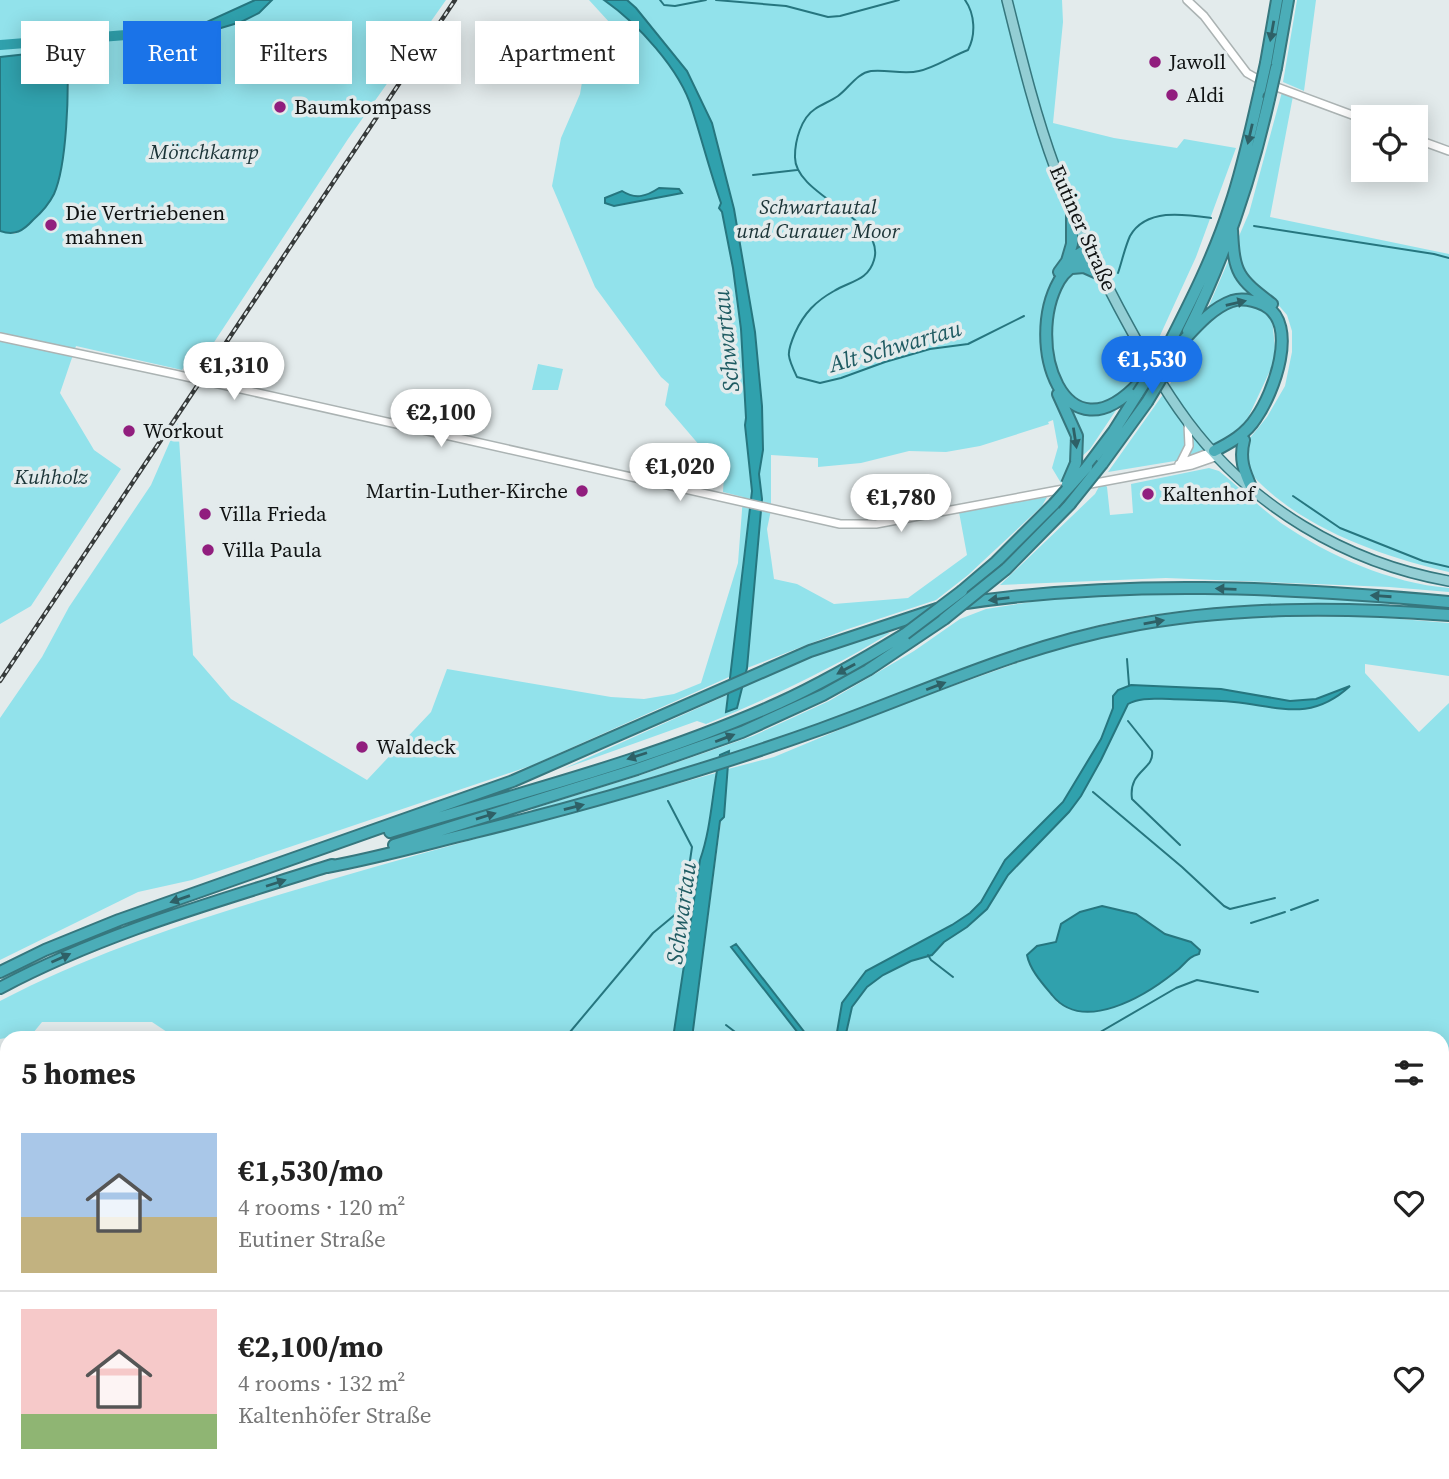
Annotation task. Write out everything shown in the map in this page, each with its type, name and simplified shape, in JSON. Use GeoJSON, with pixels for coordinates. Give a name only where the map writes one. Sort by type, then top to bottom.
{"type":"FeatureCollection","features":[{"type":"Feature","properties":{"kind":"highway"},"geometry":{"type":"LineString","coordinates":[[244,877],[616,763],[717,729],[818,685],[905,634],[1001,565],[1054,504],[1081,465],[1114,431],[1138,388],[1171,348],[1206,294],[1232,230],[1256,155],[1269,99],[1277,0]]}},
{"type":"Feature","properties":{"kind":"highway"},"geometry":{"type":"LineString","coordinates":[[0,988],[64,957],[123,933],[637,769],[742,732],[823,695],[868,670],[944,619],[1070,504],[1147,402],[1230,207],[1260,90],[1271,65],[1288,0]]}},
{"type":"Feature","properties":{"kind":"highway"},"geometry":{"type":"LineString","coordinates":[[1072,213],[1072,244],[1068,265],[1051,298],[1045,327],[1049,368],[1061,393],[1079,407],[1098,410],[1115,404],[1138,388]]}},
{"type":"Feature","properties":{"kind":"highway"},"geometry":{"type":"LineString","coordinates":[[1216,454],[1232,450],[1258,423],[1279,387],[1286,342],[1284,324],[1279,313],[1272,304],[1247,286],[1240,274],[1233,257],[1232,230]]}},
{"type":"Feature","properties":{"kind":"highway"},"geometry":{"type":"LineString","coordinates":[[1081,465],[1077,436],[1049,377],[1042,346],[1042,325],[1047,298],[1068,265],[1090,251]]}},
{"type":"Feature","properties":{"kind":"highway"},"geometry":{"type":"LineString","coordinates":[[1068,265],[1084,267],[1102,275]]}},
{"type":"Feature","properties":{"kind":"highway"},"geometry":{"type":"LineString","coordinates":[[1171,348],[1208,316],[1233,301],[1246,300],[1268,307],[1275,315],[1279,325],[1280,368],[1274,385],[1255,420],[1216,454]]}},
{"type":"Feature","properties":{"kind":"highway"},"geometry":{"type":"LineString","coordinates":[[1244,440],[1240,453],[1252,489]]}},
{"type":"Feature","properties":{"kind":"highway"},"geometry":{"type":"LineString","coordinates":[[0,972],[94,929],[513,781],[810,651],[948,606],[1062,592],[1204,588],[1294,591],[1449,602]]}},
{"type":"Feature","properties":{"kind":"highway"},"geometry":{"type":"LineString","coordinates":[[327,867],[588,803],[713,766],[819,730],[1015,657],[1124,627],[1176,618],[1251,611],[1308,610],[1449,615]]}},
{"type":"Feature","properties":{"kind":"main road","name":"Eutiner Straße"},"geometry":{"type":"LineString","coordinates":[[1007,0],[1039,120],[1072,213],[1157,378],[1188,423],[1252,489],[1291,518],[1337,545],[1394,568],[1449,581]]}},
{"type":"Feature","properties":{"kind":"street"},"geometry":{"type":"LineString","coordinates":[[1187,0],[1204,16],[1247,73],[1263,82],[1351,115]]}},
{"type":"Feature","properties":{"kind":"street"},"geometry":{"type":"LineString","coordinates":[[1428,143],[1449,151]]}},
{"type":"Feature","properties":{"kind":"street"},"geometry":{"type":"LineString","coordinates":[[0,337],[840,524],[876,524],[1165,470],[1216,454]]}},
{"type":"Feature","properties":{"kind":"street"},"geometry":{"type":"LineString","coordinates":[[1181,463],[1189,446],[1188,423]]}},
{"type":"Feature","properties":{"kind":"street"},"geometry":{"type":"LineString","coordinates":[[1165,470],[1216,454]]}},
{"type":"Feature","properties":{"kind":"green space","name":"Mönchkamp"},"geometry":{"type":"Polygon","coordinates":[[[0,0],[446,0],[431,21],[366,21],[366,84],[387,84],[201,362],[191,355],[182,370],[76,346],[60,393],[94,450],[121,469],[31,606],[0,624],[0,231],[15,234],[33,220],[46,204],[55,186],[64,147],[69,84],[109,84],[109,21],[21,21],[21,67],[0,60],[0,0]]]}},
{"type":"Feature","properties":{"kind":"green space","name":"Schwartautal und Curauer Moor"},"geometry":{"type":"Polygon","coordinates":[[[589,0],[1062,0],[1063,22],[1053,123],[1114,138],[1177,148],[1184,139],[1236,148],[1196,257],[1147,364],[1090,449],[1068,469],[1061,483],[1052,468],[1058,447],[1053,420],[1048,422],[1049,424],[980,446],[946,452],[909,451],[861,463],[818,467],[818,458],[771,455],[771,510],[767,529],[774,579],[797,584],[834,604],[908,598],[967,555],[959,512],[1047,497],[1042,506],[968,575],[936,600],[845,630],[747,668],[747,662],[729,677],[533,765],[192,880],[138,892],[0,960],[0,718],[42,657],[69,607],[151,485],[178,423],[193,655],[231,699],[367,780],[431,712],[447,669],[611,697],[644,699],[674,694],[701,683],[738,563],[743,497],[723,492],[724,474],[665,405],[669,384],[661,377],[595,287],[552,186],[561,138],[582,84],[639,84],[639,21],[608,21],[589,0]]]}},
{"type":"Feature","properties":{"kind":"green space"},"geometry":{"type":"Polygon","coordinates":[[[1297,0],[1316,0],[1304,91],[1283,82],[1297,0]]]}},
{"type":"Feature","properties":{"kind":"green space"},"geometry":{"type":"Polygon","coordinates":[[[1282,92],[1293,96],[1270,217],[1449,254],[1449,572],[1365,547],[1310,521],[1263,486],[1244,465],[1245,444],[1267,417],[1285,386],[1292,352],[1292,331],[1287,315],[1275,301],[1263,310],[1272,318],[1276,358],[1246,422],[1232,438],[1187,459],[1108,472],[1169,386],[1198,331],[1249,213],[1282,92]]]}},
{"type":"Feature","properties":{"kind":"green space"},"geometry":{"type":"Polygon","coordinates":[[[538,364],[563,369],[558,390],[532,390],[538,364]]]}},
{"type":"Feature","properties":{"kind":"green space"},"geometry":{"type":"Polygon","coordinates":[[[1209,468],[1219,471],[1281,523],[1340,557],[1383,574],[1449,588],[1449,592],[1166,578],[1000,585],[1095,494],[1102,481],[1107,487],[1110,515],[1133,513],[1131,484],[1209,468]]]}},
{"type":"Feature","properties":{"kind":"green space"},"geometry":{"type":"Polygon","coordinates":[[[1152,593],[1390,600],[1389,607],[1282,606],[1210,609],[1104,624],[1003,654],[785,736],[534,812],[532,809],[753,736],[829,701],[914,651],[960,619],[986,609],[1044,600],[1152,593]]]}},
{"type":"Feature","properties":{"kind":"green space"},"geometry":{"type":"Polygon","coordinates":[[[1253,616],[1376,617],[1449,623],[1449,676],[1365,664],[1365,673],[1419,732],[1449,703],[1449,1031],[693,1031],[728,769],[774,757],[894,707],[1065,646],[1145,628],[1253,616]],[[1136,914],[1047,946],[1037,947],[1029,964],[1058,1003],[1188,959],[1195,946],[1191,942],[1165,934],[1136,914]]]}},
{"type":"Feature","properties":{"kind":"green space"},"geometry":{"type":"Polygon","coordinates":[[[890,633],[823,671],[706,724],[697,721],[563,769],[727,695],[726,712],[737,708],[742,688],[832,645],[890,633]]]}},
{"type":"Feature","properties":{"kind":"green space"},"geometry":{"type":"Polygon","coordinates":[[[716,773],[674,1031],[166,1031],[152,1022],[42,1022],[35,1031],[0,1031],[0,1001],[81,963],[205,918],[429,852],[716,773]]]}},
{"type":"Feature","properties":{"kind":"shaded area"},"geometry":{"type":"Polygon","coordinates":[[[255,0],[272,0],[259,13],[243,21],[235,21],[235,24],[221,28],[221,21],[209,21],[255,0]]]}},
{"type":"Feature","properties":{"kind":"shaded area"},"geometry":{"type":"Polygon","coordinates":[[[604,0],[627,0],[636,8],[687,71],[712,123],[734,209],[755,332],[762,406],[763,450],[759,474],[762,499],[747,668],[737,708],[726,712],[752,491],[745,425],[741,329],[733,268],[719,208],[721,203],[686,94],[668,63],[639,30],[639,21],[630,21],[604,0]]]}},
{"type":"Feature","properties":{"kind":"shaded area"},"geometry":{"type":"Polygon","coordinates":[[[21,55],[21,84],[68,84],[62,165],[54,194],[29,224],[14,233],[0,231],[0,57],[21,55]]]}},
{"type":"Feature","properties":{"kind":"shaded area"},"geometry":{"type":"Polygon","coordinates":[[[659,188],[679,189],[682,193],[614,206],[605,203],[605,198],[622,191],[641,196],[659,188]]]}},
{"type":"Feature","properties":{"kind":"shaded area"},"geometry":{"type":"Polygon","coordinates":[[[1131,685],[1221,689],[1290,701],[1316,699],[1350,686],[1336,697],[1308,708],[1281,709],[1226,701],[1170,699],[1143,699],[1128,704],[1081,796],[1008,875],[987,909],[967,927],[944,942],[932,955],[911,961],[883,975],[867,987],[852,1007],[847,1031],[837,1031],[842,1003],[866,971],[952,925],[981,902],[1005,860],[1063,802],[1101,739],[1113,708],[1113,696],[1118,690],[1131,685]]]}},
{"type":"Feature","properties":{"kind":"shaded area"},"geometry":{"type":"Polygon","coordinates":[[[729,751],[724,817],[720,821],[693,1031],[674,1031],[700,860],[720,755],[729,751]]]}},
{"type":"Feature","properties":{"kind":"shaded area"},"geometry":{"type":"Polygon","coordinates":[[[1102,906],[1136,914],[1165,934],[1191,942],[1200,950],[1199,954],[1147,991],[1114,1007],[1080,1011],[1065,1006],[1040,981],[1027,955],[1037,946],[1056,942],[1061,924],[1080,912],[1102,906]]]}},
{"type":"Feature","properties":{"kind":"shaded area"},"geometry":{"type":"Polygon","coordinates":[[[736,944],[804,1031],[797,1031],[731,947],[736,944]]]}},
{"type":"Feature","properties":{"kind":"waterway","name":"Alt Schwartau"},"geometry":{"type":"LineString","coordinates":[[660,0],[664,5],[675,6],[706,0]]}},
{"type":"Feature","properties":{"kind":"waterway","name":"Alt Schwartau"},"geometry":{"type":"LineString","coordinates":[[716,0],[786,6],[828,17],[899,0]]}},
{"type":"Feature","properties":{"kind":"waterway","name":"Alt Schwartau"},"geometry":{"type":"LineString","coordinates":[[965,0],[973,25],[968,50],[919,71],[866,72],[838,96],[810,113],[803,124],[795,150],[798,170],[808,183],[867,232],[874,245],[874,260],[858,280],[816,303],[792,340],[790,359],[797,377],[820,383],[930,349],[968,344],[1024,316]]}},
{"type":"Feature","properties":{"kind":"waterway","name":"Schwartau"},"geometry":{"type":"LineString","coordinates":[[0,45],[123,35]]}},
{"type":"Feature","properties":{"kind":"waterway"},"geometry":{"type":"LineString","coordinates":[[753,175],[797,170]]}},
{"type":"Feature","properties":{"kind":"waterway","name":"Alt Schwartau"},"geometry":{"type":"LineString","coordinates":[[1118,273],[1130,236],[1146,221],[1166,215],[1211,218]]}},
{"type":"Feature","properties":{"kind":"waterway","name":"Alt Schwartau"},"geometry":{"type":"LineString","coordinates":[[1254,226],[1449,258]]}},
{"type":"Feature","properties":{"kind":"waterway"},"geometry":{"type":"LineString","coordinates":[[1293,496],[1340,528],[1423,561],[1449,567]]}},
{"type":"Feature","properties":{"kind":"waterway"},"geometry":{"type":"LineString","coordinates":[[1127,659],[1129,685]]}},
{"type":"Feature","properties":{"kind":"waterway"},"geometry":{"type":"LineString","coordinates":[[1128,721],[1152,751],[1150,762],[1134,782],[1132,799],[1180,845]]}},
{"type":"Feature","properties":{"kind":"waterway"},"geometry":{"type":"LineString","coordinates":[[1093,792],[1224,906],[1230,909],[1275,898]]}},
{"type":"Feature","properties":{"kind":"waterway"},"geometry":{"type":"LineString","coordinates":[[571,1031],[653,933],[683,908],[692,847],[668,801]]}},
{"type":"Feature","properties":{"kind":"waterway"},"geometry":{"type":"LineString","coordinates":[[1291,910],[1318,900]]}},
{"type":"Feature","properties":{"kind":"waterway"},"geometry":{"type":"LineString","coordinates":[[1251,923],[1285,912]]}},
{"type":"Feature","properties":{"kind":"waterway"},"geometry":{"type":"LineString","coordinates":[[928,955],[953,977]]}},
{"type":"Feature","properties":{"kind":"waterway"},"geometry":{"type":"LineString","coordinates":[[1102,1031],[1176,988],[1197,980],[1258,992]]}},
{"type":"Feature","properties":{"kind":"waterway"},"geometry":{"type":"LineString","coordinates":[[726,1025],[734,1031]]}},
{"type":"Feature","properties":{"kind":"railway"},"geometry":{"type":"LineString","coordinates":[[0,681],[455,0]]}},
{"type":"Feature","properties":{"kind":"place","name":"Jawoll"},"geometry":{"type":"Point","coordinates":[1155,62]}},
{"type":"Feature","properties":{"kind":"place","name":"Aldi"},"geometry":{"type":"Point","coordinates":[1172,95]}},
{"type":"Feature","properties":{"kind":"place","name":"Baumkompass"},"geometry":{"type":"Point","coordinates":[280,107]}},
{"type":"Feature","properties":{"kind":"place","name":"Die Vertriebenen mahnen"},"geometry":{"type":"Point","coordinates":[51,225]}},
{"type":"Feature","properties":{"kind":"place","name":"Workout"},"geometry":{"type":"Point","coordinates":[129,431]}},
{"type":"Feature","properties":{"kind":"place","name":"Martin-Luther-Kirche"},"geometry":{"type":"Point","coordinates":[582,491]}},
{"type":"Feature","properties":{"kind":"place","name":"Kaltenhof"},"geometry":{"type":"Point","coordinates":[1148,494]}},
{"type":"Feature","properties":{"kind":"place","name":"Villa Frieda"},"geometry":{"type":"Point","coordinates":[205,514]}},
{"type":"Feature","properties":{"kind":"place","name":"Villa Paula"},"geometry":{"type":"Point","coordinates":[208,550]}},
{"type":"Feature","properties":{"kind":"place","name":"Waldeck"},"geometry":{"type":"Point","coordinates":[362,747]}},
{"type":"Feature","properties":{"kind":"park label","name":"Kuhholz"},"geometry":{"type":"Point","coordinates":[51,477]}}]}
